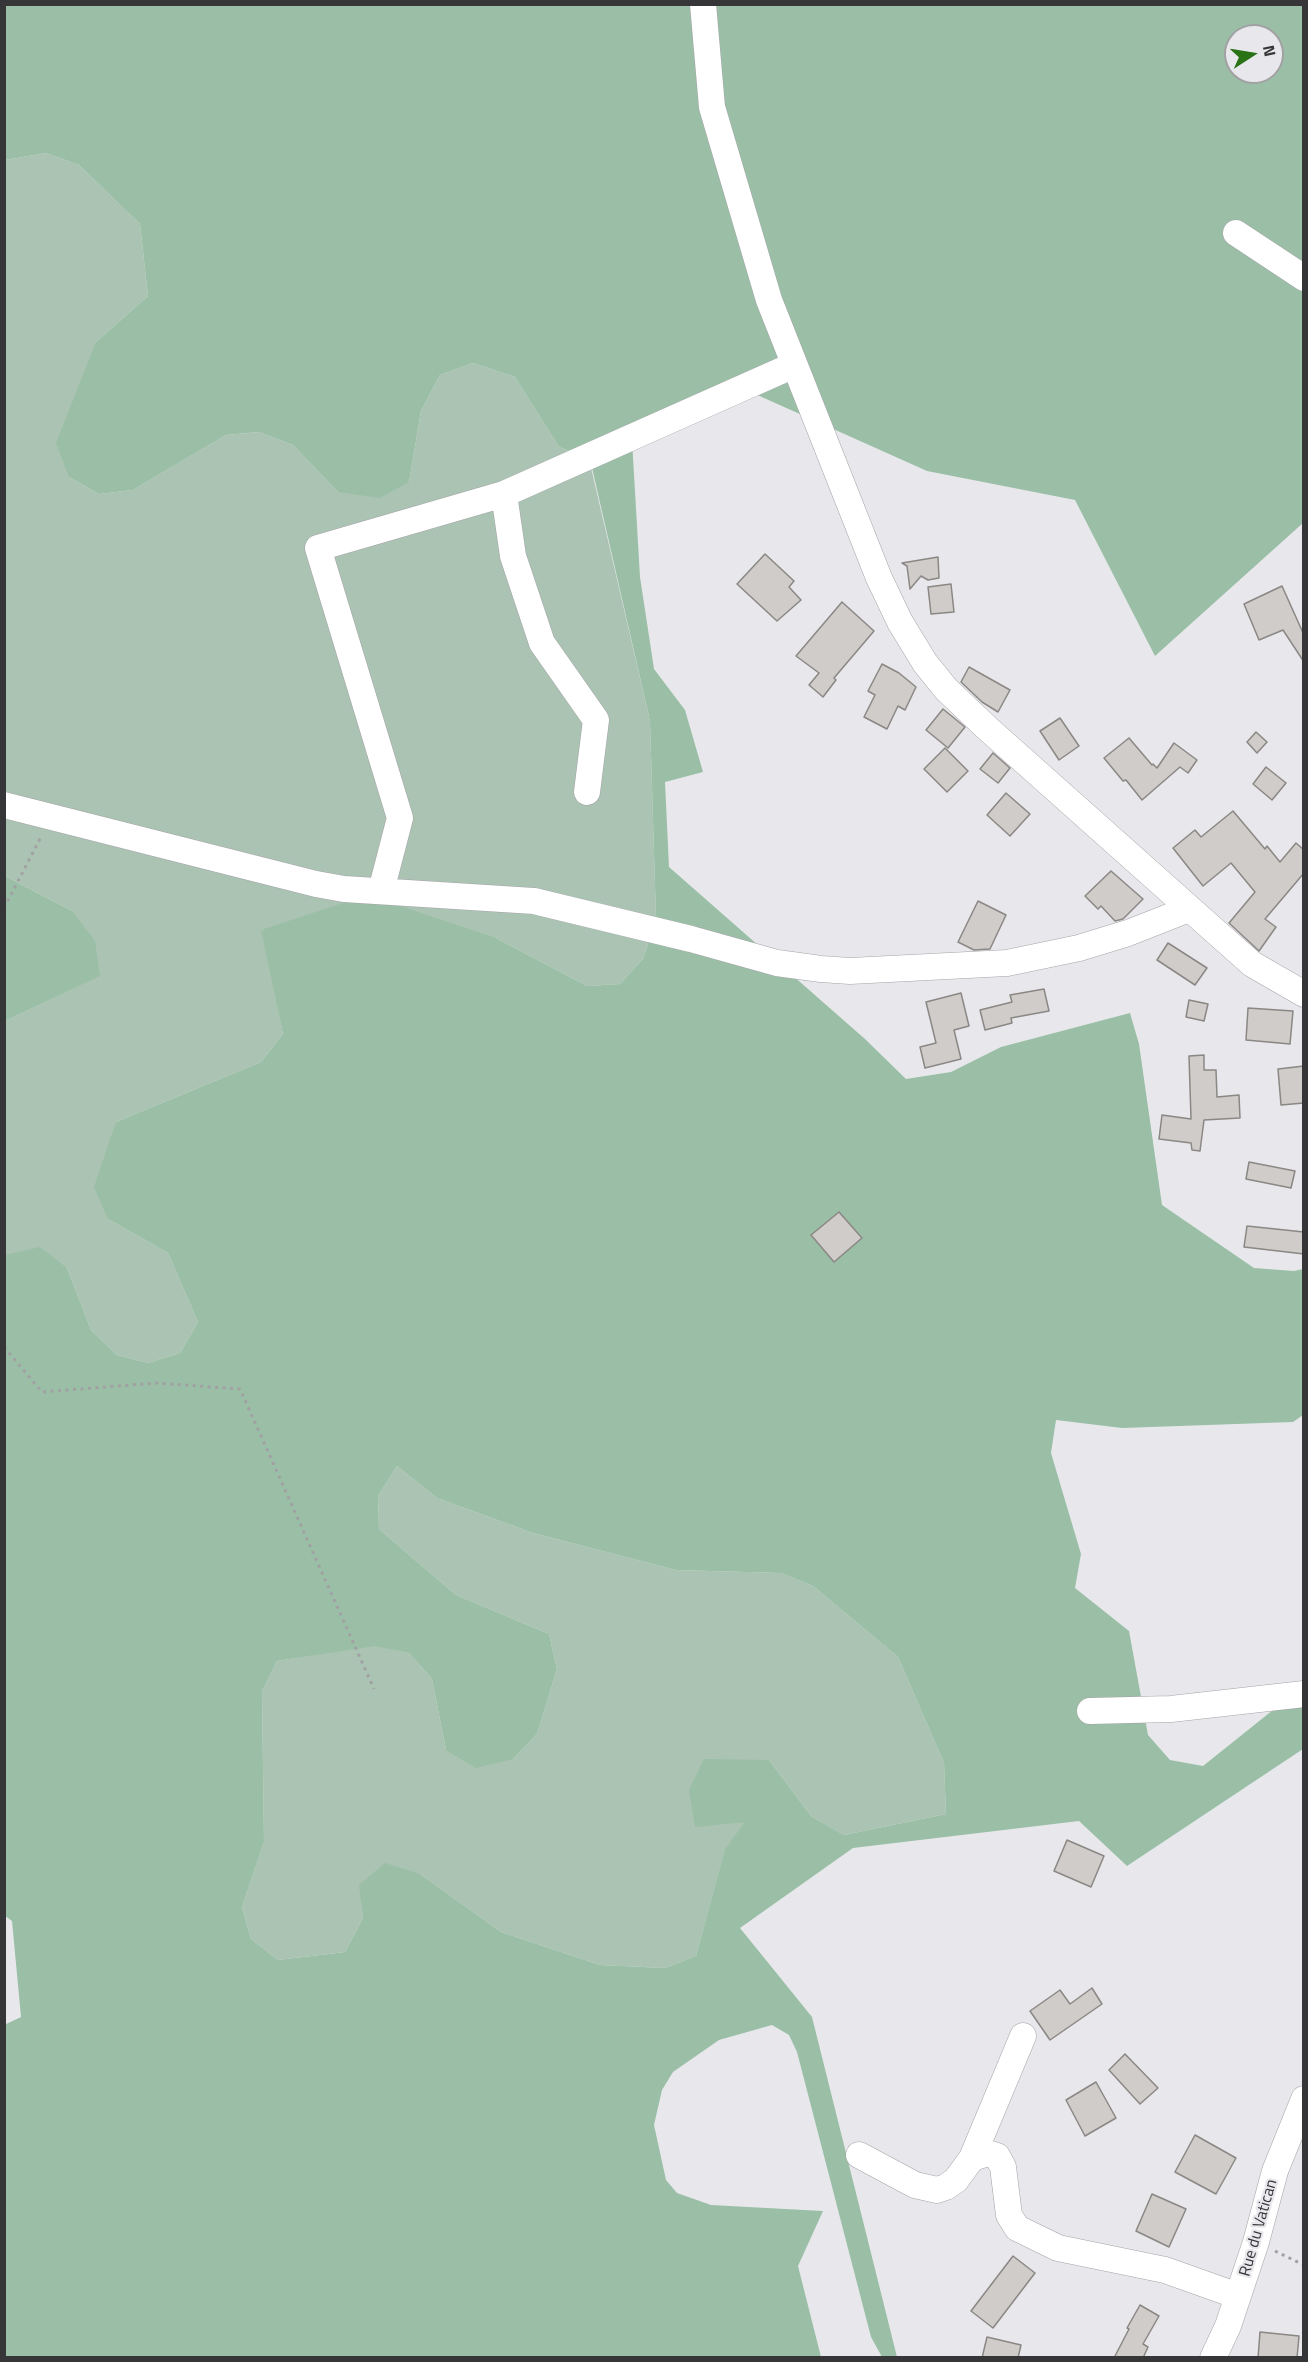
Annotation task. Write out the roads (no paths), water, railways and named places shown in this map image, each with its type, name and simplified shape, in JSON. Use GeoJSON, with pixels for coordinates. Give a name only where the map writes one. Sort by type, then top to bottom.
{"type":"FeatureCollection","features":[{"type":"Feature","properties":{"kind":"street"},"geometry":{"type":"LineString","coordinates":[[703,4],[712,107],[768,300],[879,578],[900,622],[925,663],[946,689],[987,728],[1252,964],[1304,994]]}},
{"type":"Feature","properties":{"kind":"street"},"geometry":{"type":"LineString","coordinates":[[1236,233],[1304,278]]}},
{"type":"Feature","properties":{"kind":"street"},"geometry":{"type":"LineString","coordinates":[[381,891],[400,818],[318,548],[504,494],[794,365]]}},
{"type":"Feature","properties":{"kind":"street"},"geometry":{"type":"LineString","coordinates":[[504,494],[513,556],[542,643],[596,720],[587,792]]}},
{"type":"Feature","properties":{"kind":"street"},"geometry":{"type":"LineString","coordinates":[[4,805],[316,884],[344,889],[534,901],[691,939],[777,963],[850,971],[1007,963],[1079,948],[1128,933],[1189,909]]}},
{"type":"Feature","properties":{"kind":"street"},"geometry":{"type":"LineString","coordinates":[[1090,1711],[1171,1709],[1304,1694]]}},
{"type":"Feature","properties":{"kind":"street"},"geometry":{"type":"LineString","coordinates":[[858,2155],[915,2185],[937,2190],[956,2180],[972,2158],[1023,2036]]}},
{"type":"Feature","properties":{"kind":"street","name":"Rue du Vatican"},"geometry":{"type":"LineString","coordinates":[[1213,2358],[1228,2326],[1256,2241],[1275,2171],[1304,2099]]}},
{"type":"Feature","properties":{"kind":"street"},"geometry":{"type":"LineString","coordinates":[[972,2158],[988,2153],[997,2156],[1000,2160],[1003,2167],[1009,2214],[1017,2228],[1058,2248],[1165,2270],[1238,2296]]}}]}
